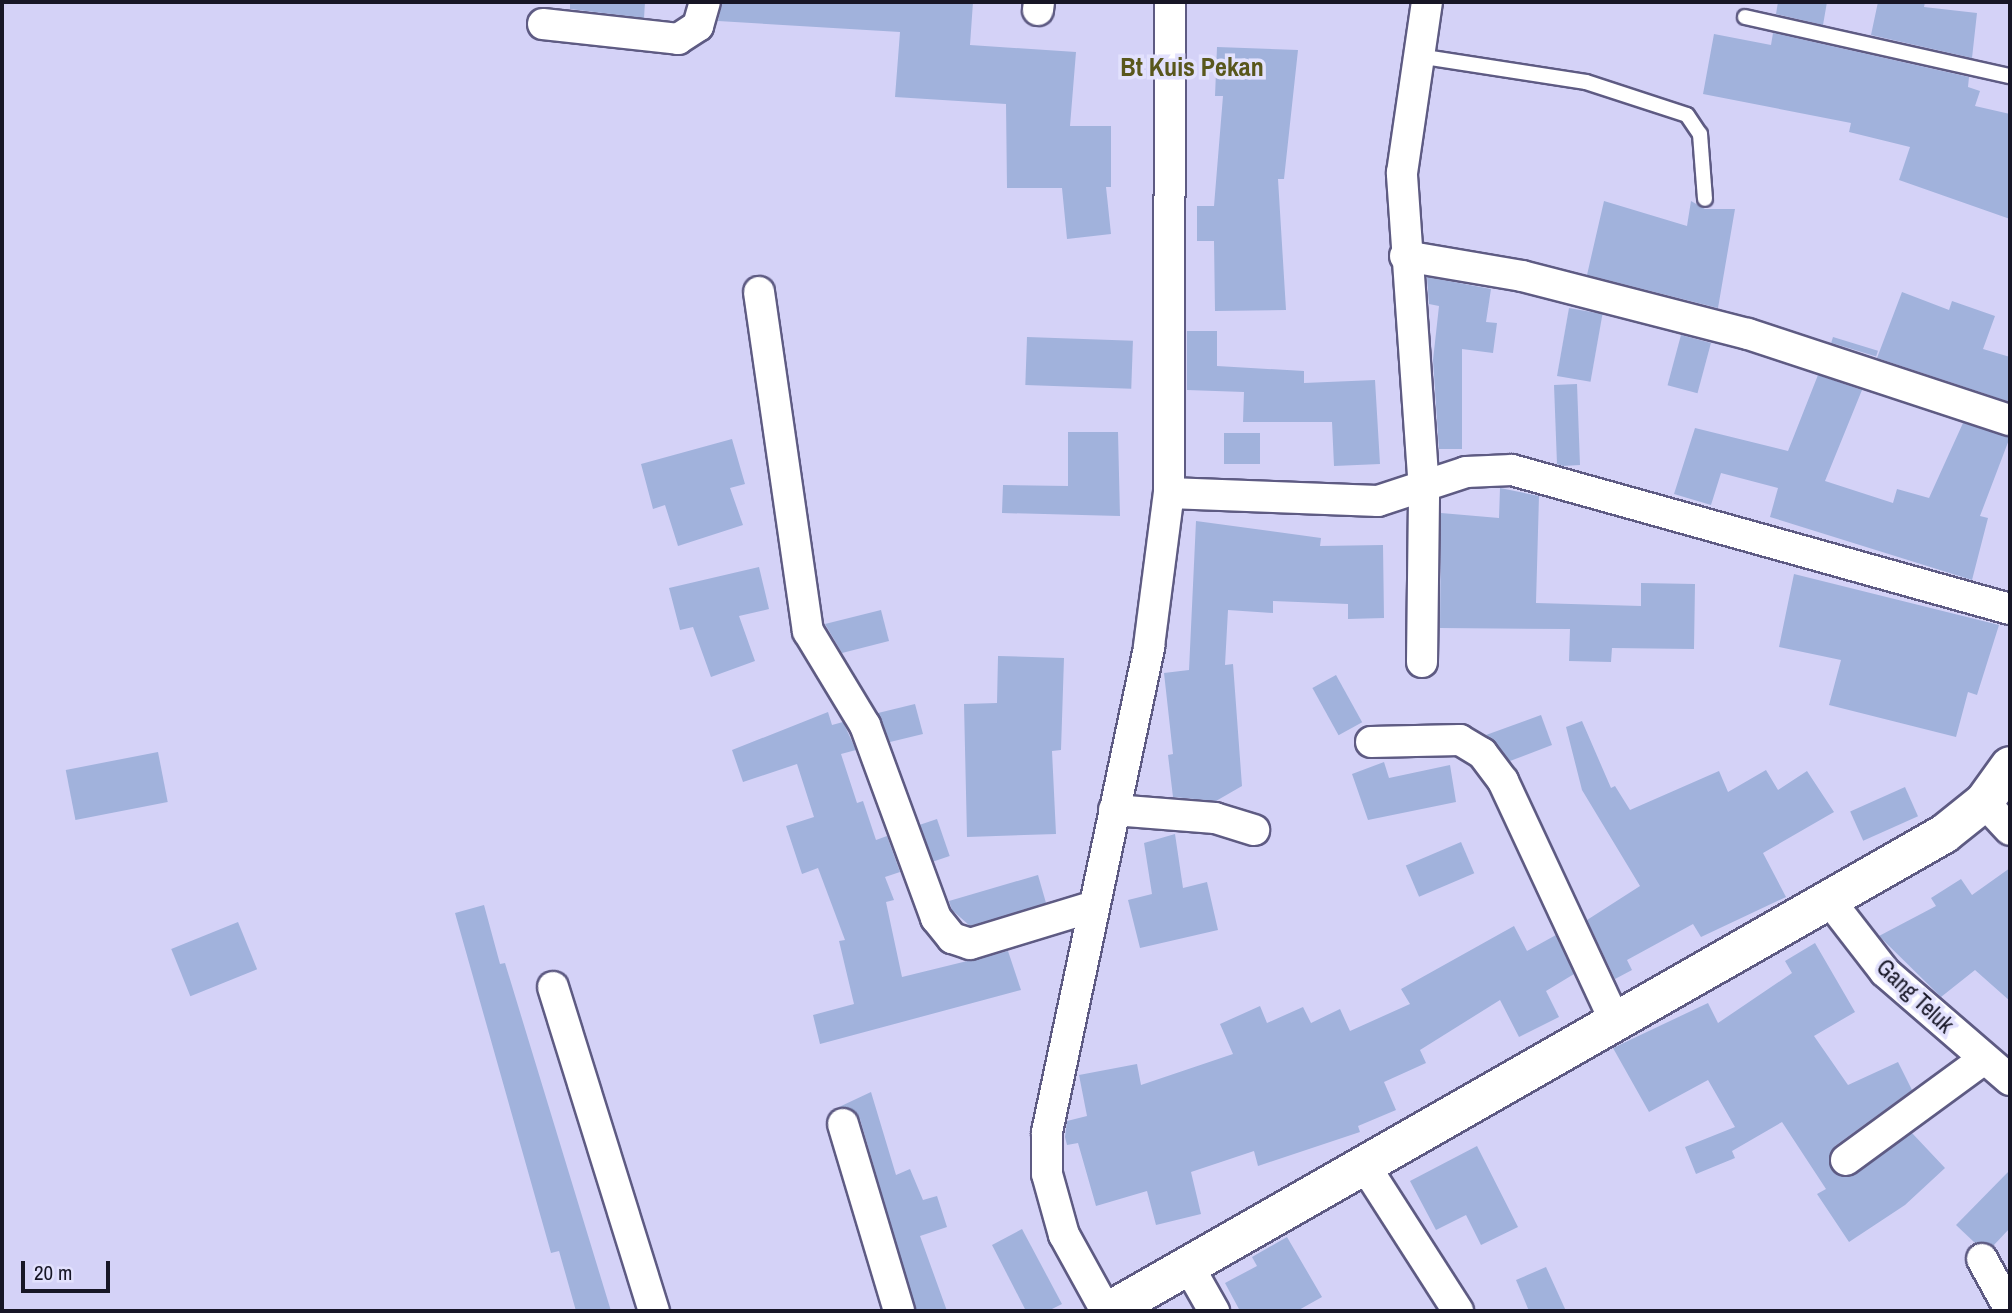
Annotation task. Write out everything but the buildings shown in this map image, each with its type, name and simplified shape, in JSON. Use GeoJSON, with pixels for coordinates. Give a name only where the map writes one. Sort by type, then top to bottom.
{"type":"FeatureCollection","features":[{"type":"Feature","properties":{"kind":"street"},"geometry":{"type":"LineString","coordinates":[[543,24],[678,39],[698,26],[705,2]]}},
{"type":"Feature","properties":{"kind":"street"},"geometry":{"type":"LineString","coordinates":[[1170,2],[1169,493],[1149,646],[1050,1101],[1047,1174],[1064,1236],[1107,1311],[1365,1166],[1614,1019],[1830,901],[1944,834],[1984,802],[2010,766]]}},
{"type":"Feature","properties":{"kind":"street"},"geometry":{"type":"LineString","coordinates":[[1422,662],[1424,490],[1405,256],[1402,173],[1427,2]]}},
{"type":"Feature","properties":{"kind":"street"},"geometry":{"type":"LineString","coordinates":[[1405,256],[1522,276],[1748,334],[2010,420]]}},
{"type":"Feature","properties":{"kind":"street"},"geometry":{"type":"LineString","coordinates":[[759,292],[808,631],[865,724],[936,918],[951,939],[970,944],[1093,907]]}},
{"type":"Feature","properties":{"kind":"street"},"geometry":{"type":"LineString","coordinates":[[1169,493],[1378,501],[1424,490],[1466,472],[1535,473],[2010,609]]}},
{"type":"Feature","properties":{"kind":"street"},"geometry":{"type":"LineString","coordinates":[[1371,743],[1460,740],[1482,753],[1503,781],[1614,1019]]}},
{"type":"Feature","properties":{"kind":"street"},"geometry":{"type":"LineString","coordinates":[[1984,802],[2010,830]]}},
{"type":"Feature","properties":{"kind":"street"},"geometry":{"type":"LineString","coordinates":[[1114,810],[1215,818],[1254,830]]}},
{"type":"Feature","properties":{"kind":"street","name":"Gang Teluk"},"geometry":{"type":"LineString","coordinates":[[1830,901],[1885,972],[2010,1080]]}},
{"type":"Feature","properties":{"kind":"street"},"geometry":{"type":"LineString","coordinates":[[553,988],[654,1311]]}},
{"type":"Feature","properties":{"kind":"street"},"geometry":{"type":"LineString","coordinates":[[1846,1160],[1984,1059]]}},
{"type":"Feature","properties":{"kind":"street"},"geometry":{"type":"LineString","coordinates":[[843,1124],[899,1311]]}},
{"type":"Feature","properties":{"kind":"street"},"geometry":{"type":"LineString","coordinates":[[1365,1166],[1458,1311]]}},
{"type":"Feature","properties":{"kind":"street"},"geometry":{"type":"LineString","coordinates":[[1982,1259],[2010,1310]]}},
{"type":"Feature","properties":{"kind":"street"},"geometry":{"type":"LineString","coordinates":[[1189,1267],[1214,1311]]}},
{"type":"Feature","properties":{"kind":"lane"},"geometry":{"type":"LineString","coordinates":[[1745,17],[2010,76]]}},
{"type":"Feature","properties":{"kind":"lane"},"geometry":{"type":"LineString","coordinates":[[1418,56],[1586,82],[1687,115],[1700,134],[1705,199]]}},
{"type":"Feature","properties":{"kind":"district","name":"Bt Kuis Pekan"},"geometry":{"type":"Point","coordinates":[1192,67]}}]}
